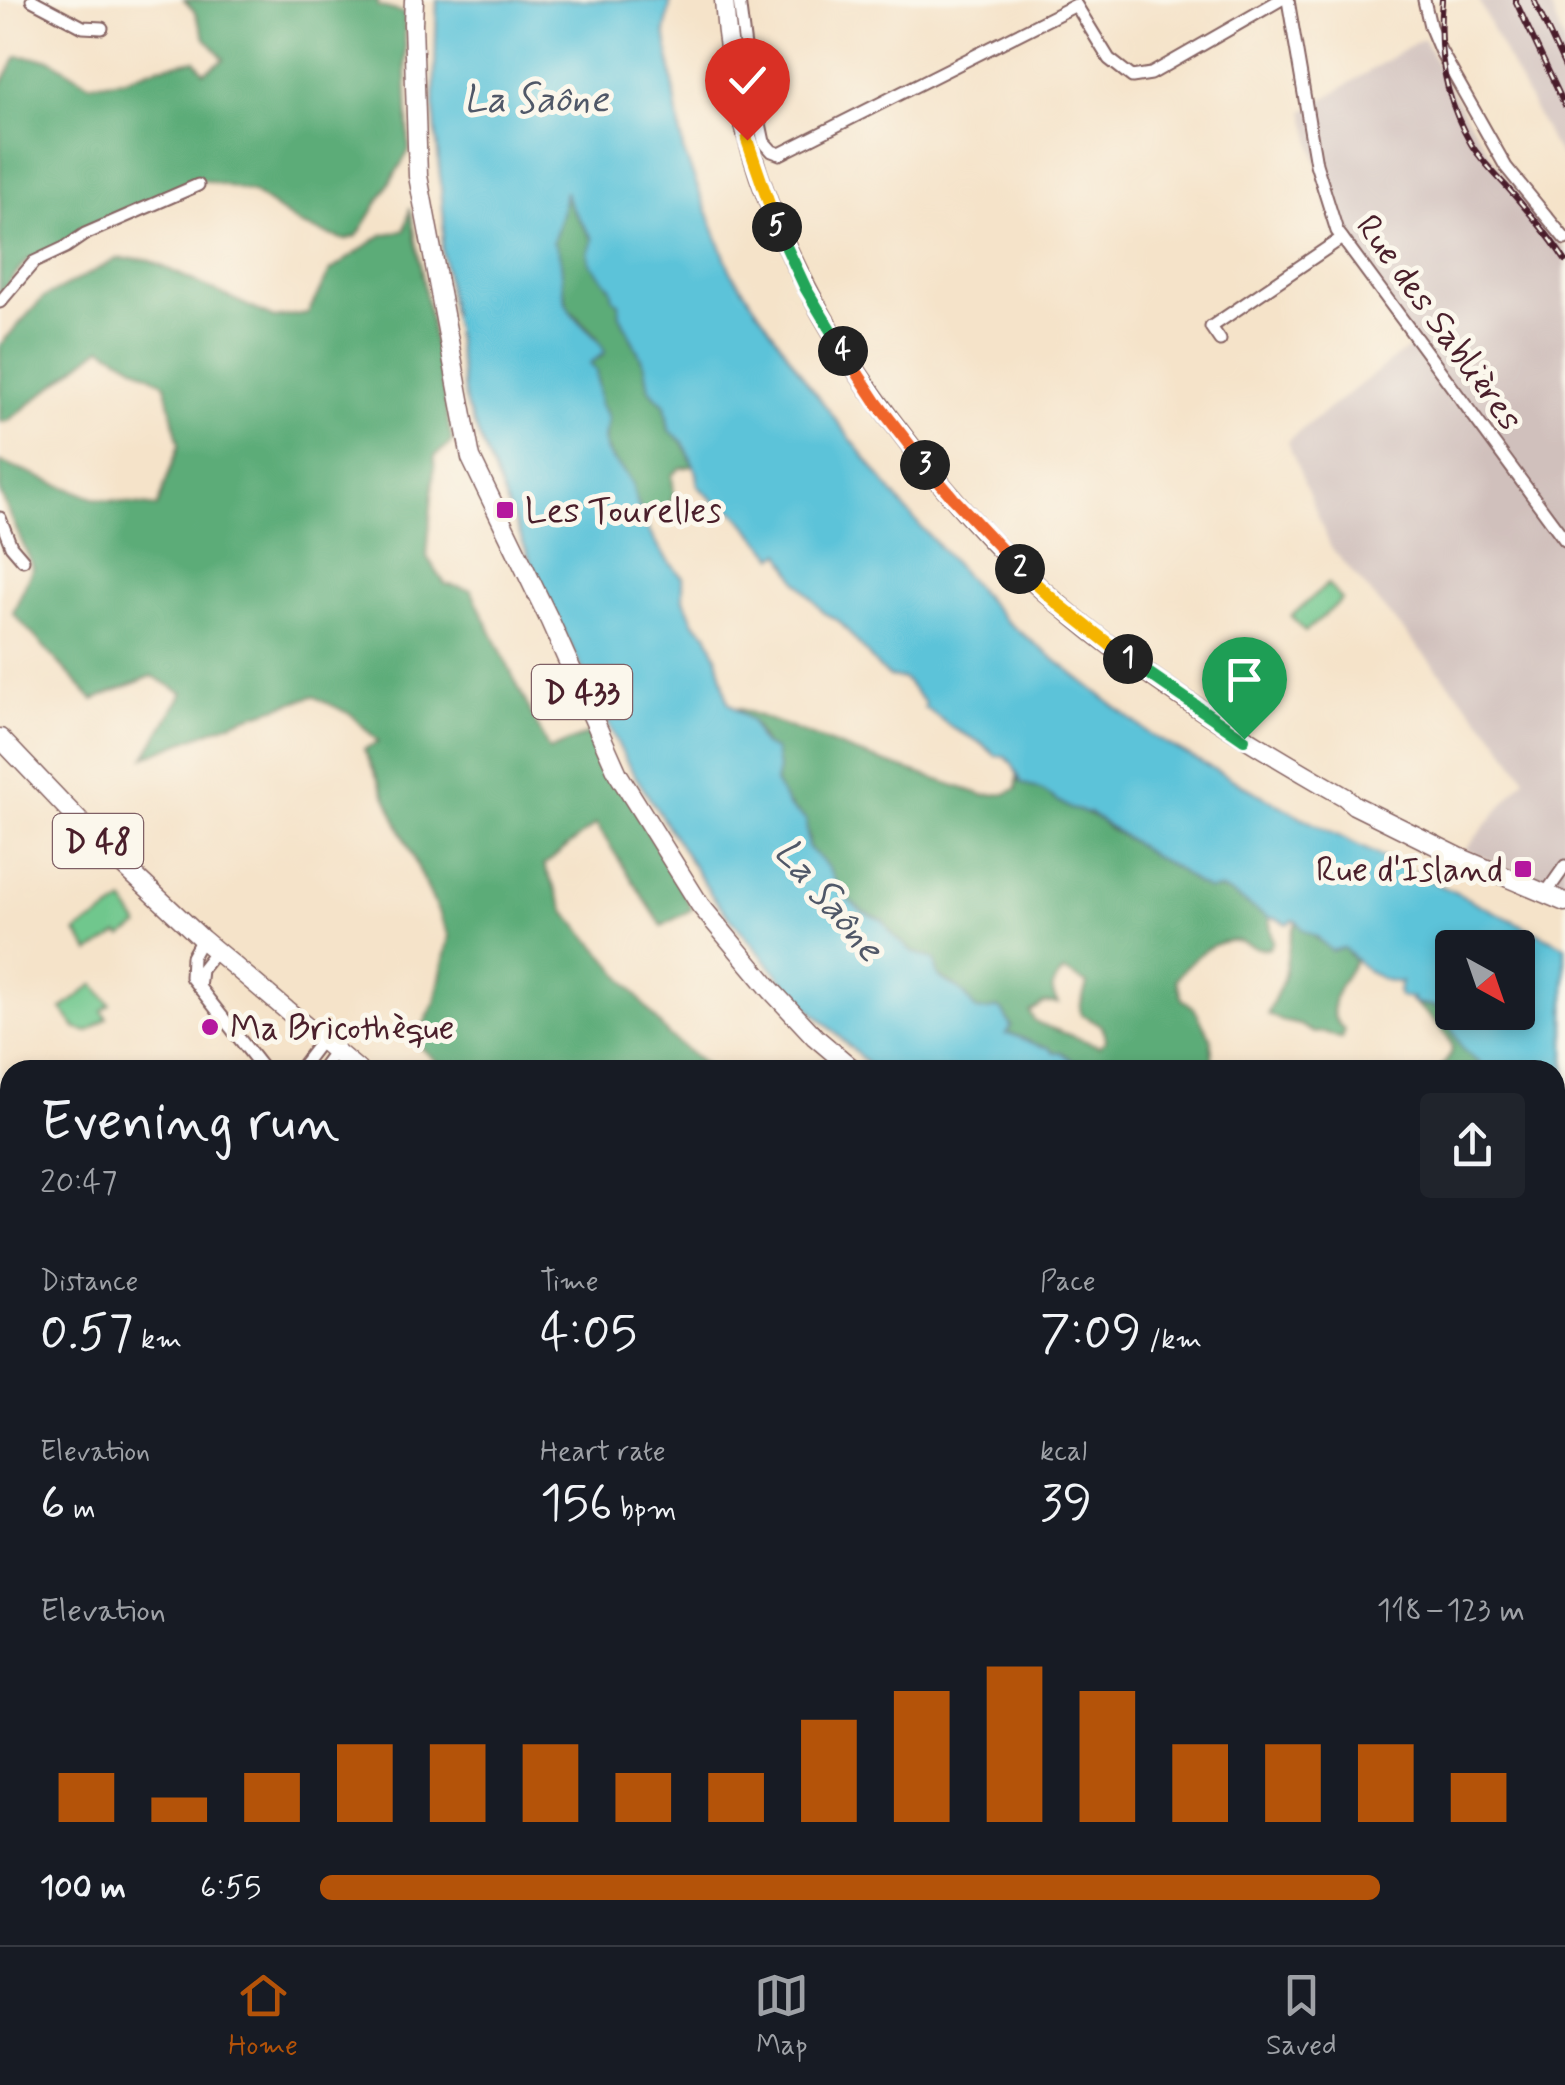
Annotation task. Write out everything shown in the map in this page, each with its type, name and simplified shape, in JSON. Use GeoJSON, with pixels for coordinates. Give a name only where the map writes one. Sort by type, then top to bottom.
{"type":"FeatureCollection","features":[{"type":"Feature","properties":{"kind":"main road","name":"D 433"},"geometry":{"type":"LineString","coordinates":[[414,0],[418,176],[471,458],[618,774],[700,905],[782,1002],[842,1060]]}},
{"type":"Feature","properties":{"kind":"main road"},"geometry":{"type":"LineString","coordinates":[[724,0],[732,74],[750,150],[789,254],[841,349],[877,403],[964,511],[1057,603],[1178,696],[1244,739],[1354,805],[1424,841],[1556,895]]}},
{"type":"Feature","properties":{"kind":"main road","name":"D 48"},"geometry":{"type":"LineString","coordinates":[[0,738],[105,848],[216,951],[346,1060]]}},
{"type":"Feature","properties":{"kind":"street"},"geometry":{"type":"LineString","coordinates":[[32,0],[84,28],[102,28]]}},
{"type":"Feature","properties":{"kind":"street"},"geometry":{"type":"LineString","coordinates":[[739,0],[747,64],[764,142],[780,154],[1075,2],[1109,59],[1132,77],[1151,74],[1280,0]]}},
{"type":"Feature","properties":{"kind":"street","name":"Rue des Sablières"},"geometry":{"type":"LineString","coordinates":[[1288,0],[1316,164],[1337,232],[1565,540]]}},
{"type":"Feature","properties":{"kind":"street"},"geometry":{"type":"LineString","coordinates":[[1424,0],[1440,50],[1506,167],[1565,239]]}},
{"type":"Feature","properties":{"kind":"street"},"geometry":{"type":"LineString","coordinates":[[0,302],[34,262],[85,234],[198,185]]}},
{"type":"Feature","properties":{"kind":"street"},"geometry":{"type":"LineString","coordinates":[[1220,340],[1211,327],[1342,238]]}},
{"type":"Feature","properties":{"kind":"street"},"geometry":{"type":"LineString","coordinates":[[0,518],[11,546],[23,560]]}},
{"type":"Feature","properties":{"kind":"street"},"geometry":{"type":"LineString","coordinates":[[1556,895],[1565,866]]}},
{"type":"Feature","properties":{"kind":"street"},"geometry":{"type":"LineString","coordinates":[[216,951],[192,957],[192,977],[256,1060]]}},
{"type":"Feature","properties":{"kind":"street"},"geometry":{"type":"LineString","coordinates":[[200,988],[200,970],[216,951]]}},
{"type":"Feature","properties":{"kind":"street"},"geometry":{"type":"LineString","coordinates":[[311,1060],[328,1046]]}},
{"type":"Feature","properties":{"kind":"street"},"geometry":{"type":"LineString","coordinates":[[324,1060],[328,1046]]}},
{"type":"Feature","properties":{"kind":"shaded area"},"geometry":{"type":"Polygon","coordinates":[[[1479,0],[1548,0],[1565,46],[1565,163],[1551,142],[1479,0]]]}},
{"type":"Feature","properties":{"kind":"shaded area"},"geometry":{"type":"Polygon","coordinates":[[[1423,38],[1500,169],[1565,249],[1565,894],[1465,850],[1525,778],[1498,739],[1331,548],[1287,441],[1413,344],[1335,235],[1304,111],[1423,38]]]}},
{"type":"Feature","properties":{"kind":"green space"},"geometry":{"type":"Polygon","coordinates":[[[184,0],[378,0],[378,6],[404,13],[409,151],[361,230],[345,240],[302,226],[252,192],[204,180],[26,261],[0,294],[0,87],[17,56],[49,59],[90,84],[122,80],[158,67],[195,60],[204,72],[224,59],[205,38],[194,11],[184,0]]]}},
{"type":"Feature","properties":{"kind":"green space"},"geometry":{"type":"Polygon","coordinates":[[[566,190],[570,206],[593,240],[592,262],[619,303],[620,315],[645,366],[649,389],[665,405],[669,430],[682,441],[694,466],[680,468],[672,475],[674,494],[667,510],[643,515],[632,483],[604,443],[608,420],[600,406],[598,380],[590,364],[603,356],[597,337],[568,308],[553,242],[566,190]]]}},
{"type":"Feature","properties":{"kind":"green space"},"geometry":{"type":"Polygon","coordinates":[[[410,208],[452,442],[435,456],[427,557],[445,584],[471,590],[549,750],[592,732],[692,909],[662,926],[596,824],[544,865],[566,913],[668,1035],[699,1060],[435,1060],[415,1042],[435,1002],[449,936],[364,749],[379,742],[352,715],[313,696],[243,718],[145,757],[183,693],[152,676],[93,700],[13,613],[33,567],[0,492],[0,462],[96,499],[157,507],[179,445],[165,384],[102,347],[8,421],[0,422],[0,345],[43,298],[117,259],[146,259],[274,318],[308,313],[330,271],[382,235],[405,230],[410,208]]]}},
{"type":"Feature","properties":{"kind":"green space"},"geometry":{"type":"Polygon","coordinates":[[[1328,584],[1342,600],[1305,632],[1291,616],[1328,584]]]}},
{"type":"Feature","properties":{"kind":"green space"},"geometry":{"type":"Polygon","coordinates":[[[735,709],[983,795],[1017,789],[1017,778],[1071,809],[1097,818],[1197,884],[1228,892],[1269,918],[1273,942],[1269,948],[1235,941],[1215,945],[1196,956],[1176,980],[1182,999],[1194,1008],[1211,1038],[1212,1060],[1072,1060],[1048,1047],[1006,1034],[1011,1026],[1002,1010],[975,1010],[959,989],[938,975],[935,960],[913,952],[883,920],[863,912],[843,895],[828,867],[808,847],[803,817],[781,795],[775,767],[754,725],[735,709]],[[1064,971],[1053,986],[1058,1003],[1044,1003],[1030,1012],[1040,1024],[1099,1046],[1106,1041],[1104,1030],[1081,1015],[1087,984],[1064,971]]]}},
{"type":"Feature","properties":{"kind":"green space"},"geometry":{"type":"Polygon","coordinates":[[[124,902],[139,926],[90,952],[76,932],[124,902]]]}},
{"type":"Feature","properties":{"kind":"green space"},"geometry":{"type":"Polygon","coordinates":[[[1297,921],[1325,944],[1344,948],[1355,961],[1334,1002],[1334,1016],[1344,1031],[1342,1039],[1324,1032],[1314,1033],[1268,1014],[1284,976],[1297,921]]]}},
{"type":"Feature","properties":{"kind":"green space"},"geometry":{"type":"Polygon","coordinates":[[[94,984],[110,1004],[102,1011],[107,1018],[88,1032],[76,1029],[62,1009],[94,984]]]}},
{"type":"Feature","properties":{"kind":"green space"},"geometry":{"type":"Polygon","coordinates":[[[1414,1003],[1435,1007],[1435,1022],[1414,1003]]]}},
{"type":"Feature","properties":{"kind":"green space"},"geometry":{"type":"Polygon","coordinates":[[[1442,1030],[1454,1030],[1476,1060],[1446,1060],[1452,1048],[1442,1030]]]}},
{"type":"Feature","properties":{"kind":"water","name":"La Saône"},"geometry":{"type":"Polygon","coordinates":[[[437,0],[671,0],[665,31],[683,150],[730,270],[810,386],[904,508],[1006,621],[1151,735],[1316,825],[1532,930],[1435,930],[1435,1007],[1414,1003],[1413,998],[1400,997],[1401,982],[1377,976],[1344,948],[1331,951],[1297,921],[1288,924],[1269,918],[1228,892],[1197,884],[1089,813],[1071,809],[1022,783],[1004,756],[996,756],[924,708],[925,703],[904,679],[890,677],[881,670],[839,621],[824,613],[797,581],[781,553],[775,557],[734,511],[720,507],[698,486],[687,450],[669,430],[665,405],[649,389],[645,366],[620,315],[619,303],[590,263],[588,253],[593,239],[570,206],[565,191],[553,242],[560,257],[568,307],[605,352],[590,364],[596,371],[600,406],[608,420],[605,448],[631,482],[654,540],[683,577],[683,597],[694,623],[707,633],[728,702],[752,722],[764,745],[775,750],[775,782],[789,807],[806,820],[808,847],[828,867],[843,895],[863,912],[883,920],[913,952],[935,960],[938,975],[959,989],[976,1010],[1002,1010],[1011,1026],[1006,1034],[1061,1052],[1072,1060],[863,1060],[793,993],[713,897],[627,763],[534,569],[466,405],[442,249],[444,221],[434,108],[437,0]]]}},
{"type":"Feature","properties":{"kind":"water","name":"La Saône"},"geometry":{"type":"Polygon","coordinates":[[[1535,931],[1565,946],[1565,1060],[1475,1060],[1463,1050],[1452,1030],[1535,1030],[1535,931]]]}},
{"type":"Feature","properties":{"kind":"railway"},"geometry":{"type":"LineString","coordinates":[[1442,0],[1445,74],[1462,127],[1479,155],[1565,260]]}},
{"type":"Feature","properties":{"kind":"railway"},"geometry":{"type":"LineString","coordinates":[[1515,0],[1565,106]]}},
{"type":"Feature","properties":{"kind":"railway"},"geometry":{"type":"LineString","coordinates":[[1534,0],[1565,67]]}},
{"type":"Feature","properties":{"kind":"place","name":"Les Tourelles"},"geometry":{"type":"Point","coordinates":[505,510]}},
{"type":"Feature","properties":{"kind":"place","name":"Rue d'Island"},"geometry":{"type":"Point","coordinates":[1523,869]}},
{"type":"Feature","properties":{"kind":"place","name":"Ma Bricothèque"},"geometry":{"type":"Point","coordinates":[210,1027]}},
{"type":"Feature","properties":{"kind":"route"},"geometry":{"type":"LineString","coordinates":[[747,140],[766,200],[806,289],[877,403],[935,478],[1057,603],[1178,696],[1244,739]]}}]}
